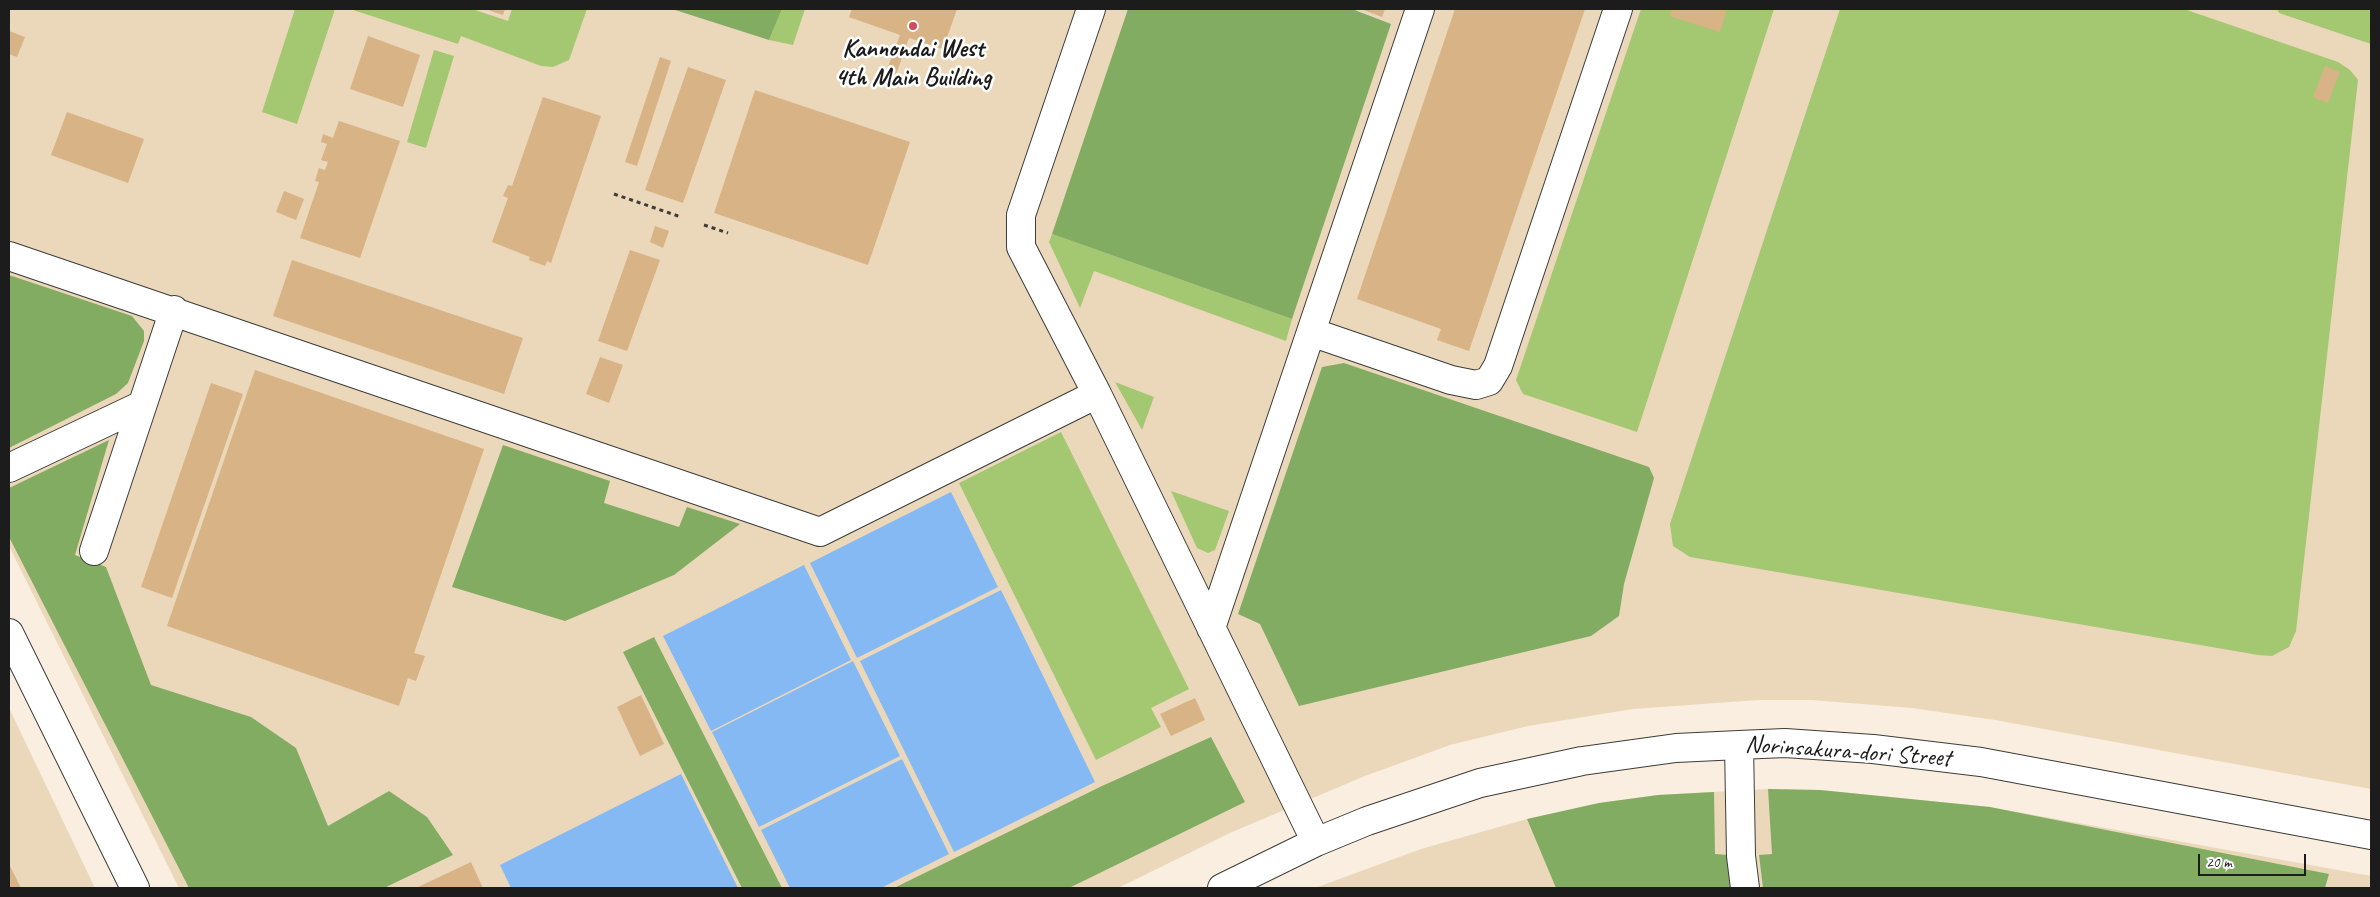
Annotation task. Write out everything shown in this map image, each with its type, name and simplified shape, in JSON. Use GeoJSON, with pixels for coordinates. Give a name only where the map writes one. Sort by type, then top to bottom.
{"type":"FeatureCollection","features":[{"type":"Feature","properties":{"kind":"street"},"geometry":{"type":"LineString","coordinates":[[1091,9],[1022,215],[1020,235],[1022,247],[1097,394],[1316,842]]}},
{"type":"Feature","properties":{"kind":"street"},"geometry":{"type":"LineString","coordinates":[[1211,628],[1420,9]]}},
{"type":"Feature","properties":{"kind":"street"},"geometry":{"type":"LineString","coordinates":[[1311,332],[1451,380],[1476,386],[1489,381],[1498,366],[1618,9]]}},
{"type":"Feature","properties":{"kind":"street"},"geometry":{"type":"LineString","coordinates":[[9,256],[174,310],[820,532],[1097,394]]}},
{"type":"Feature","properties":{"kind":"street"},"geometry":{"type":"LineString","coordinates":[[94,551],[140,406],[174,310]]}},
{"type":"Feature","properties":{"kind":"street"},"geometry":{"type":"LineString","coordinates":[[9,468],[140,406]]}},
{"type":"Feature","properties":{"kind":"street"},"geometry":{"type":"LineString","coordinates":[[9,633],[135,888]]}},
{"type":"Feature","properties":{"kind":"street","name":"Norinsakura-dori Street"},"geometry":{"type":"LineString","coordinates":[[1222,888],[1316,842],[1367,820],[1480,783],[1582,761],[1676,748],[1739,745],[1785,743],[1873,749],[1981,762],[2371,835]]}},
{"type":"Feature","properties":{"kind":"street"},"geometry":{"type":"LineString","coordinates":[[1739,745],[1741,856],[1745,888]]}},
{"type":"Feature","properties":{"kind":"path"},"geometry":{"type":"LineString","coordinates":[[614,194],[681,217]]}},
{"type":"Feature","properties":{"kind":"path"},"geometry":{"type":"LineString","coordinates":[[704,225],[728,233]]}},
{"type":"Feature","properties":{"kind":"shaded area"},"geometry":{"type":"Polygon","coordinates":[[[9,9],[2371,9],[2371,789],[1995,720],[1912,708],[1812,700],[1758,700],[1633,709],[1528,726],[1450,745],[1365,776],[1232,832],[1118,888],[179,888],[9,546],[9,9]]]}},
{"type":"Feature","properties":{"kind":"shaded area"},"geometry":{"type":"Polygon","coordinates":[[[9,708],[95,888],[9,888],[9,708]]]}},
{"type":"Feature","properties":{"kind":"shaded area"},"geometry":{"type":"Polygon","coordinates":[[[1768,789],[1820,790],[1990,807],[2371,876],[2371,888],[1315,888],[1421,849],[1527,819],[1599,803],[1658,795],[1768,789]]]}},
{"type":"Feature","properties":{"kind":"green space"},"geometry":{"type":"Polygon","coordinates":[[[295,9],[335,9],[297,124],[262,112],[295,9]]]}},
{"type":"Feature","properties":{"kind":"green space"},"geometry":{"type":"Polygon","coordinates":[[[350,9],[472,9],[508,21],[512,9],[587,9],[569,60],[553,67],[541,66],[461,36],[458,44],[350,9]]]}},
{"type":"Feature","properties":{"kind":"green space"},"geometry":{"type":"Polygon","coordinates":[[[672,9],[782,9],[769,40],[672,9]]]}},
{"type":"Feature","properties":{"kind":"green space"},"geometry":{"type":"Polygon","coordinates":[[[782,9],[805,9],[793,45],[769,40],[782,9]]]}},
{"type":"Feature","properties":{"kind":"green space"},"geometry":{"type":"Polygon","coordinates":[[[1128,9],[1352,9],[1391,24],[1292,319],[1052,234],[1128,9]]]}},
{"type":"Feature","properties":{"kind":"green space"},"geometry":{"type":"Polygon","coordinates":[[[1641,9],[1774,9],[1637,432],[1523,394],[1516,380],[1641,9]]]}},
{"type":"Feature","properties":{"kind":"green space"},"geometry":{"type":"Polygon","coordinates":[[[1840,9],[2184,9],[2338,62],[2350,70],[2358,80],[2296,631],[2289,647],[2272,656],[2258,655],[1690,557],[1673,546],[1670,524],[1840,9]]]}},
{"type":"Feature","properties":{"kind":"green space"},"geometry":{"type":"Polygon","coordinates":[[[2277,9],[2371,9],[2371,44],[2279,13],[2277,9]]]}},
{"type":"Feature","properties":{"kind":"green space"},"geometry":{"type":"Polygon","coordinates":[[[434,50],[454,56],[426,148],[407,142],[434,50]]]}},
{"type":"Feature","properties":{"kind":"green space"},"geometry":{"type":"Polygon","coordinates":[[[1052,234],[1292,319],[1286,341],[1094,271],[1080,308],[1049,242],[1052,234]]]}},
{"type":"Feature","properties":{"kind":"green space"},"geometry":{"type":"Polygon","coordinates":[[[9,275],[132,316],[144,331],[144,341],[128,383],[116,394],[9,448],[9,275]]]}},
{"type":"Feature","properties":{"kind":"green space"},"geometry":{"type":"Polygon","coordinates":[[[1344,363],[1649,467],[1654,478],[1624,584],[1619,616],[1591,636],[1299,706],[1260,624],[1238,614],[1322,367],[1344,363]]]}},
{"type":"Feature","properties":{"kind":"green space"},"geometry":{"type":"Polygon","coordinates":[[[1115,382],[1154,397],[1142,430],[1115,382]]]}},
{"type":"Feature","properties":{"kind":"green space"},"geometry":{"type":"Polygon","coordinates":[[[1061,432],[1189,689],[1151,708],[1161,727],[1096,760],[959,483],[1061,432]]]}},
{"type":"Feature","properties":{"kind":"green space"},"geometry":{"type":"Polygon","coordinates":[[[109,440],[75,555],[106,567],[151,685],[251,717],[296,748],[328,826],[389,791],[427,817],[453,855],[384,888],[189,888],[9,537],[9,488],[109,440]]]}},
{"type":"Feature","properties":{"kind":"green space"},"geometry":{"type":"Polygon","coordinates":[[[503,445],[610,481],[604,503],[679,527],[687,507],[740,524],[674,575],[565,621],[452,587],[503,445]]]}},
{"type":"Feature","properties":{"kind":"green space"},"geometry":{"type":"Polygon","coordinates":[[[1171,491],[1229,511],[1215,550],[1208,553],[1197,548],[1171,491]]]}},
{"type":"Feature","properties":{"kind":"green space"},"geometry":{"type":"Polygon","coordinates":[[[654,637],[782,888],[742,888],[623,652],[654,637]]]}},
{"type":"Feature","properties":{"kind":"green space"},"geometry":{"type":"Polygon","coordinates":[[[1211,737],[1245,802],[1069,888],[894,888],[1102,786],[1211,737]]]}},
{"type":"Feature","properties":{"kind":"green space"},"geometry":{"type":"Polygon","coordinates":[[[1768,789],[1820,790],[1990,807],[2329,874],[2325,888],[1763,888],[1759,855],[1772,854],[1768,789]]]}},
{"type":"Feature","properties":{"kind":"green space"},"geometry":{"type":"Polygon","coordinates":[[[1714,792],[1715,854],[1728,855],[1730,888],[1556,888],[1527,819],[1599,803],[1658,795],[1714,792]]]}},
{"type":"Feature","properties":{"kind":"water"},"geometry":{"type":"Polygon","coordinates":[[[951,492],[998,587],[857,658],[810,563],[951,492]]]}},
{"type":"Feature","properties":{"kind":"water"},"geometry":{"type":"Polygon","coordinates":[[[804,565],[851,660],[711,731],[663,636],[804,565]]]}},
{"type":"Feature","properties":{"kind":"water"},"geometry":{"type":"Polygon","coordinates":[[[1001,590],[1095,782],[954,852],[860,661],[1001,590]]]}},
{"type":"Feature","properties":{"kind":"water"},"geometry":{"type":"Polygon","coordinates":[[[853,661],[900,756],[759,827],[712,732],[853,661]]]}},
{"type":"Feature","properties":{"kind":"water"},"geometry":{"type":"Polygon","coordinates":[[[902,759],[949,854],[881,888],[790,888],[761,830],[902,759]]]}},
{"type":"Feature","properties":{"kind":"water"},"geometry":{"type":"Polygon","coordinates":[[[681,774],[738,888],[511,888],[500,865],[681,774]]]}},
{"type":"Feature","properties":{"kind":"building"},"geometry":{"type":"Polygon","coordinates":[[[485,9],[505,9],[503,15],[485,9]]]}},
{"type":"Feature","properties":{"kind":"building","name":"Kannondai West 4th Main Building"},"geometry":{"type":"Polygon","coordinates":[[[852,9],[957,9],[943,49],[909,38],[893,83],[883,80],[900,35],[849,17],[852,9]]]}},
{"type":"Feature","properties":{"kind":"building"},"geometry":{"type":"Polygon","coordinates":[[[1361,9],[1385,9],[1382,17],[1361,9]]]}},
{"type":"Feature","properties":{"kind":"building"},"geometry":{"type":"Polygon","coordinates":[[[1455,9],[1585,9],[1469,351],[1437,340],[1441,329],[1357,299],[1455,9]]]}},
{"type":"Feature","properties":{"kind":"building"},"geometry":{"type":"Polygon","coordinates":[[[1672,9],[1727,9],[1720,32],[1669,16],[1672,9]]]}},
{"type":"Feature","properties":{"kind":"building"},"geometry":{"type":"Polygon","coordinates":[[[9,31],[25,37],[17,57],[9,54],[9,31]]]}},
{"type":"Feature","properties":{"kind":"building"},"geometry":{"type":"Polygon","coordinates":[[[368,36],[420,55],[403,107],[350,89],[368,36]]]}},
{"type":"Feature","properties":{"kind":"building"},"geometry":{"type":"Polygon","coordinates":[[[660,57],[671,61],[637,166],[625,162],[660,57]]]}},
{"type":"Feature","properties":{"kind":"building"},"geometry":{"type":"Polygon","coordinates":[[[2325,66],[2340,72],[2328,103],[2313,97],[2325,66]]]}},
{"type":"Feature","properties":{"kind":"building"},"geometry":{"type":"Polygon","coordinates":[[[688,67],[726,80],[683,203],[645,190],[688,67]]]}},
{"type":"Feature","properties":{"kind":"building"},"geometry":{"type":"Polygon","coordinates":[[[755,90],[910,142],[868,265],[714,213],[755,90]]]}},
{"type":"Feature","properties":{"kind":"building"},"geometry":{"type":"Polygon","coordinates":[[[543,97],[601,116],[551,263],[547,261],[545,266],[529,260],[530,257],[492,242],[508,198],[503,196],[508,185],[512,186],[543,97]]]}},
{"type":"Feature","properties":{"kind":"building"},"geometry":{"type":"Polygon","coordinates":[[[67,112],[144,139],[128,183],[51,155],[67,112]]]}},
{"type":"Feature","properties":{"kind":"building"},"geometry":{"type":"Polygon","coordinates":[[[339,121],[400,141],[360,258],[300,238],[319,182],[315,181],[319,168],[325,170],[328,162],[321,160],[327,144],[321,142],[323,134],[333,138],[339,121]]]}},
{"type":"Feature","properties":{"kind":"building"},"geometry":{"type":"Polygon","coordinates":[[[284,191],[304,199],[296,220],[276,212],[284,191]]]}},
{"type":"Feature","properties":{"kind":"building"},"geometry":{"type":"Polygon","coordinates":[[[655,226],[669,231],[663,248],[650,242],[655,226]]]}},
{"type":"Feature","properties":{"kind":"building"},"geometry":{"type":"Polygon","coordinates":[[[630,250],[660,260],[627,351],[598,341],[630,250]]]}},
{"type":"Feature","properties":{"kind":"building"},"geometry":{"type":"Polygon","coordinates":[[[292,260],[523,338],[504,394],[273,316],[292,260]]]}},
{"type":"Feature","properties":{"kind":"building"},"geometry":{"type":"Polygon","coordinates":[[[600,357],[623,365],[609,403],[586,394],[600,357]]]}},
{"type":"Feature","properties":{"kind":"building"},"geometry":{"type":"Polygon","coordinates":[[[255,370],[484,449],[414,653],[425,656],[416,681],[408,678],[399,706],[167,626],[255,370]]]}},
{"type":"Feature","properties":{"kind":"building"},"geometry":{"type":"Polygon","coordinates":[[[211,383],[243,394],[172,598],[141,587],[211,383]]]}},
{"type":"Feature","properties":{"kind":"building"},"geometry":{"type":"Polygon","coordinates":[[[641,695],[664,744],[640,756],[617,707],[641,695]]]}},
{"type":"Feature","properties":{"kind":"building"},"geometry":{"type":"Polygon","coordinates":[[[1195,698],[1205,720],[1171,736],[1160,714],[1195,698]]]}},
{"type":"Feature","properties":{"kind":"building"},"geometry":{"type":"Polygon","coordinates":[[[471,862],[483,888],[416,888],[471,862]]]}},
{"type":"Feature","properties":{"kind":"building"},"geometry":{"type":"Polygon","coordinates":[[[9,864],[21,888],[9,888],[9,864]]]}},
{"type":"Feature","properties":{"kind":"place","name":"Kannondai West 4th Main Building"},"geometry":{"type":"Point","coordinates":[913,26]}}]}
